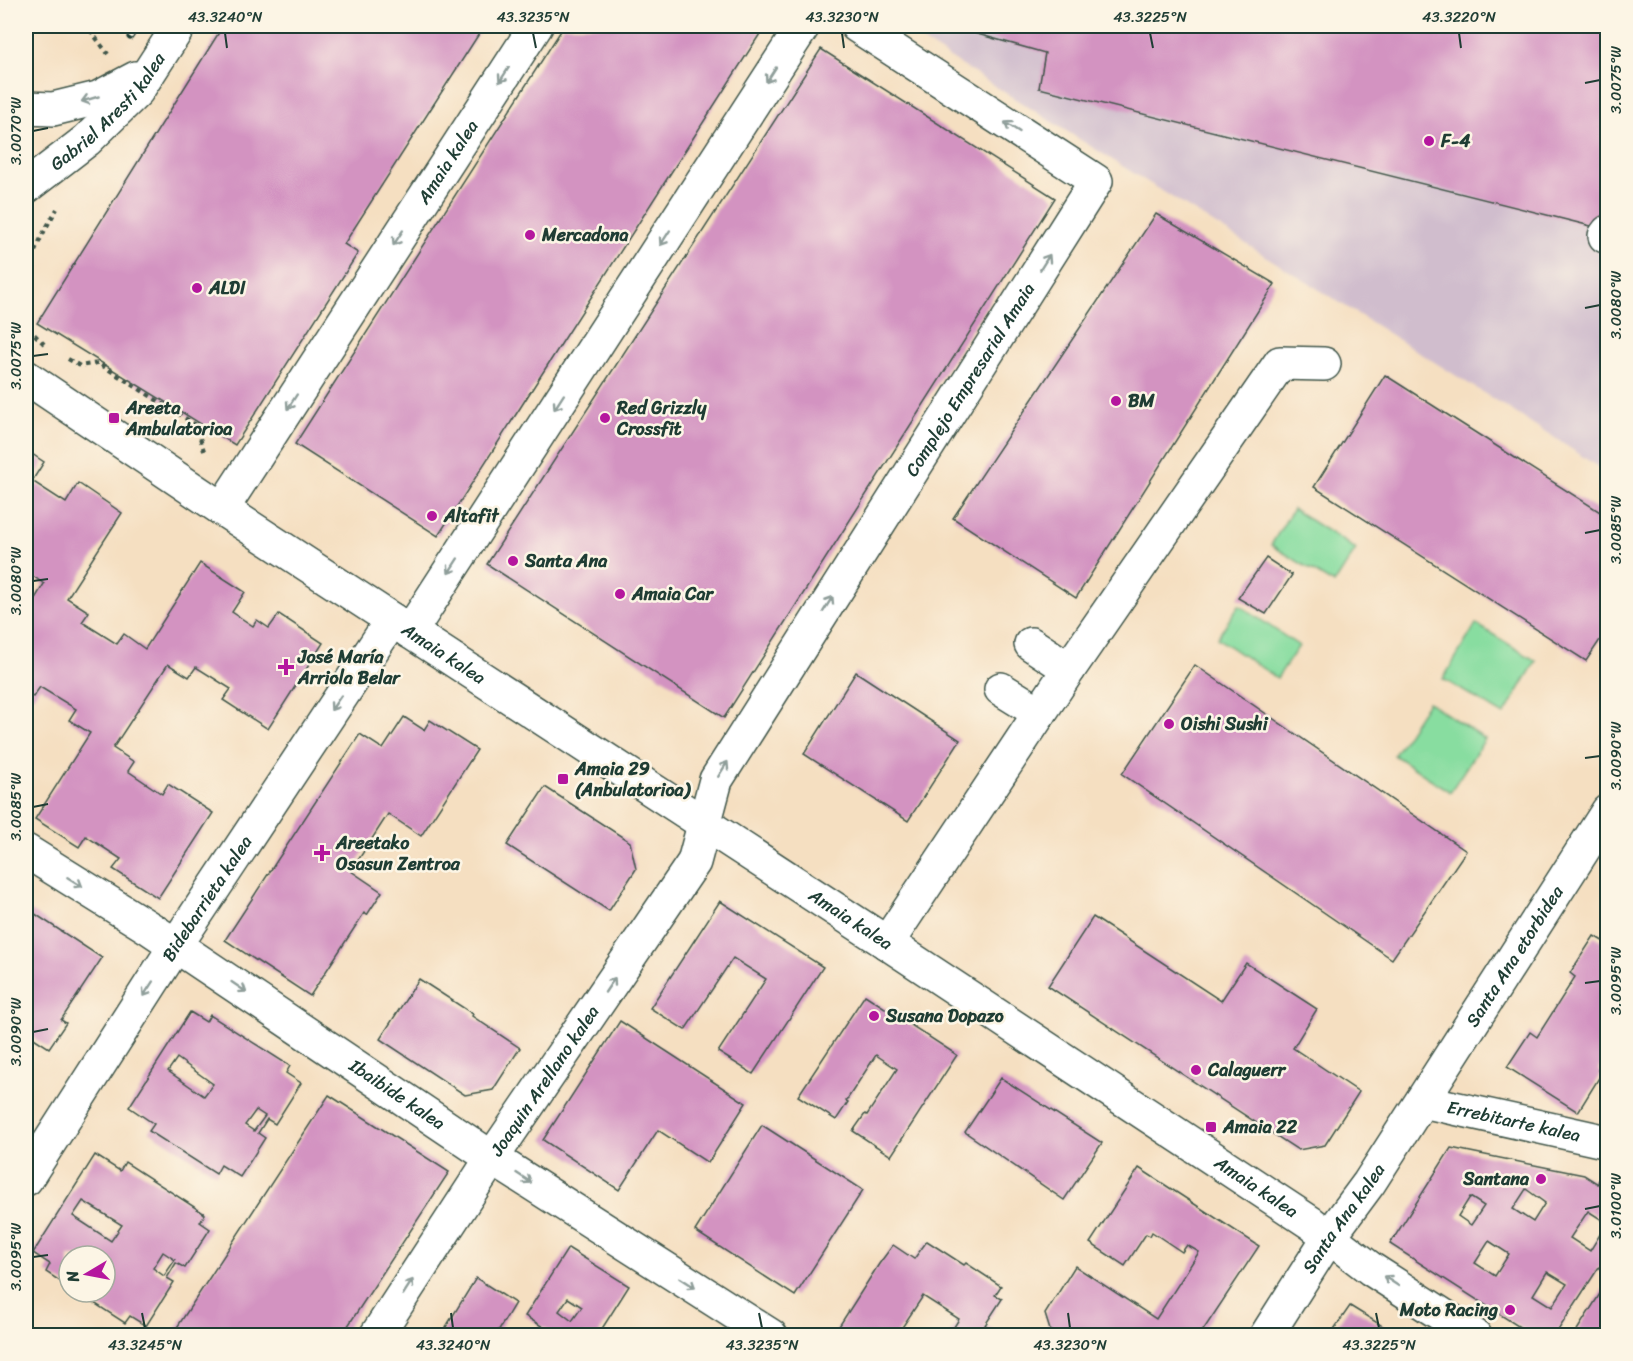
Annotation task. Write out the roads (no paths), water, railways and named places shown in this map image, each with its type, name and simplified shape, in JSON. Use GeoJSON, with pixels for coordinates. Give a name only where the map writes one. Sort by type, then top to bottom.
{"type":"FeatureCollection","features":[{"type":"Feature","properties":{"kind":"street","name":"Gabriel Aresti kalea"},"geometry":{"type":"LineString","coordinates":[[26,187],[87,140],[137,92],[179,26]]}},
{"type":"Feature","properties":{"kind":"street","name":"Amaia kalea"},"geometry":{"type":"LineString","coordinates":[[230,497],[357,279],[536,26]]}},
{"type":"Feature","properties":{"kind":"street"},"geometry":{"type":"LineString","coordinates":[[401,626],[803,26]]}},
{"type":"Feature","properties":{"kind":"street","name":"Complejo Empresarial Amaia"},"geometry":{"type":"LineString","coordinates":[[705,824],[716,780],[1096,182],[857,26]]}},
{"type":"Feature","properties":{"kind":"street"},"geometry":{"type":"LineString","coordinates":[[26,108],[52,109],[98,98],[138,78],[158,59]]}},
{"type":"Feature","properties":{"kind":"street"},"geometry":{"type":"LineString","coordinates":[[26,156],[26,170]]}},
{"type":"Feature","properties":{"kind":"street"},"geometry":{"type":"LineString","coordinates":[[357,279],[397,277],[401,274]]}},
{"type":"Feature","properties":{"kind":"street"},"geometry":{"type":"LineString","coordinates":[[887,943],[1069,669],[1280,363],[1324,364]]}},
{"type":"Feature","properties":{"kind":"street","name":"Amaia kalea"},"geometry":{"type":"LineString","coordinates":[[26,377],[230,497],[401,626],[887,943],[1311,1223],[1371,1269],[1475,1335]]}},
{"type":"Feature","properties":{"kind":"street","name":"Bidebarrieta kalea"},"geometry":{"type":"LineString","coordinates":[[26,1179],[176,945],[401,626]]}},
{"type":"Feature","properties":{"kind":"street"},"geometry":{"type":"LineString","coordinates":[[1031,644],[1069,669]]}},
{"type":"Feature","properties":{"kind":"street"},"geometry":{"type":"LineString","coordinates":[[1001,689],[1040,713]]}},
{"type":"Feature","properties":{"kind":"street","name":"Santa Ana etorbidea"},"geometry":{"type":"LineString","coordinates":[[1422,1101],[1608,811]]}},
{"type":"Feature","properties":{"kind":"street","name":"Joaquin Arellano kalea"},"geometry":{"type":"LineString","coordinates":[[376,1335],[492,1158],[694,862],[705,824]]}},
{"type":"Feature","properties":{"kind":"street","name":"Ibaibide kalea"},"geometry":{"type":"LineString","coordinates":[[26,851],[176,945],[492,1158],[771,1335]]}},
{"type":"Feature","properties":{"kind":"street","name":"Errebitarte kalea"},"geometry":{"type":"LineString","coordinates":[[1422,1101],[1608,1142]]}},
{"type":"Feature","properties":{"kind":"street","name":"Santa Ana kalea"},"geometry":{"type":"LineString","coordinates":[[1266,1335],[1329,1237],[1369,1183],[1422,1101]]}},
{"type":"Feature","properties":{"kind":"railway"},"geometry":{"type":"LineString","coordinates":[[130,37],[137,26]]}},
{"type":"Feature","properties":{"kind":"place","name":"F-4"},"geometry":{"type":"Point","coordinates":[1429,141]}},
{"type":"Feature","properties":{"kind":"place","name":"Mercadona"},"geometry":{"type":"Point","coordinates":[530,235]}},
{"type":"Feature","properties":{"kind":"place","name":"ALDI"},"geometry":{"type":"Point","coordinates":[197,288]}},
{"type":"Feature","properties":{"kind":"place","name":"BM"},"geometry":{"type":"Point","coordinates":[1116,401]}},
{"type":"Feature","properties":{"kind":"place","name":"Areeta Ambulatorioa"},"geometry":{"type":"Point","coordinates":[114,418]}},
{"type":"Feature","properties":{"kind":"place","name":"Red Grizzly Crossfit"},"geometry":{"type":"Point","coordinates":[605,418]}},
{"type":"Feature","properties":{"kind":"place","name":"Altafit"},"geometry":{"type":"Point","coordinates":[432,516]}},
{"type":"Feature","properties":{"kind":"place","name":"Santa Ana"},"geometry":{"type":"Point","coordinates":[513,561]}},
{"type":"Feature","properties":{"kind":"place","name":"Amaia Car"},"geometry":{"type":"Point","coordinates":[620,594]}},
{"type":"Feature","properties":{"kind":"place","name":"José María Arriola Belar"},"geometry":{"type":"Point","coordinates":[286,667]}},
{"type":"Feature","properties":{"kind":"place","name":"Oishi Sushi"},"geometry":{"type":"Point","coordinates":[1169,724]}},
{"type":"Feature","properties":{"kind":"place","name":"Amaia 29 (Anbulatorioa)"},"geometry":{"type":"Point","coordinates":[563,779]}},
{"type":"Feature","properties":{"kind":"place","name":"Areetako Osasun Zentroa"},"geometry":{"type":"Point","coordinates":[322,853]}},
{"type":"Feature","properties":{"kind":"place","name":"Susana Dopazo"},"geometry":{"type":"Point","coordinates":[874,1016]}},
{"type":"Feature","properties":{"kind":"place","name":"Calaguerr"},"geometry":{"type":"Point","coordinates":[1196,1070]}},
{"type":"Feature","properties":{"kind":"place","name":"Amaia 22"},"geometry":{"type":"Point","coordinates":[1211,1127]}},
{"type":"Feature","properties":{"kind":"place","name":"Santana"},"geometry":{"type":"Point","coordinates":[1541,1179]}},
{"type":"Feature","properties":{"kind":"place","name":"Moto Racing"},"geometry":{"type":"Point","coordinates":[1510,1310]}}]}
